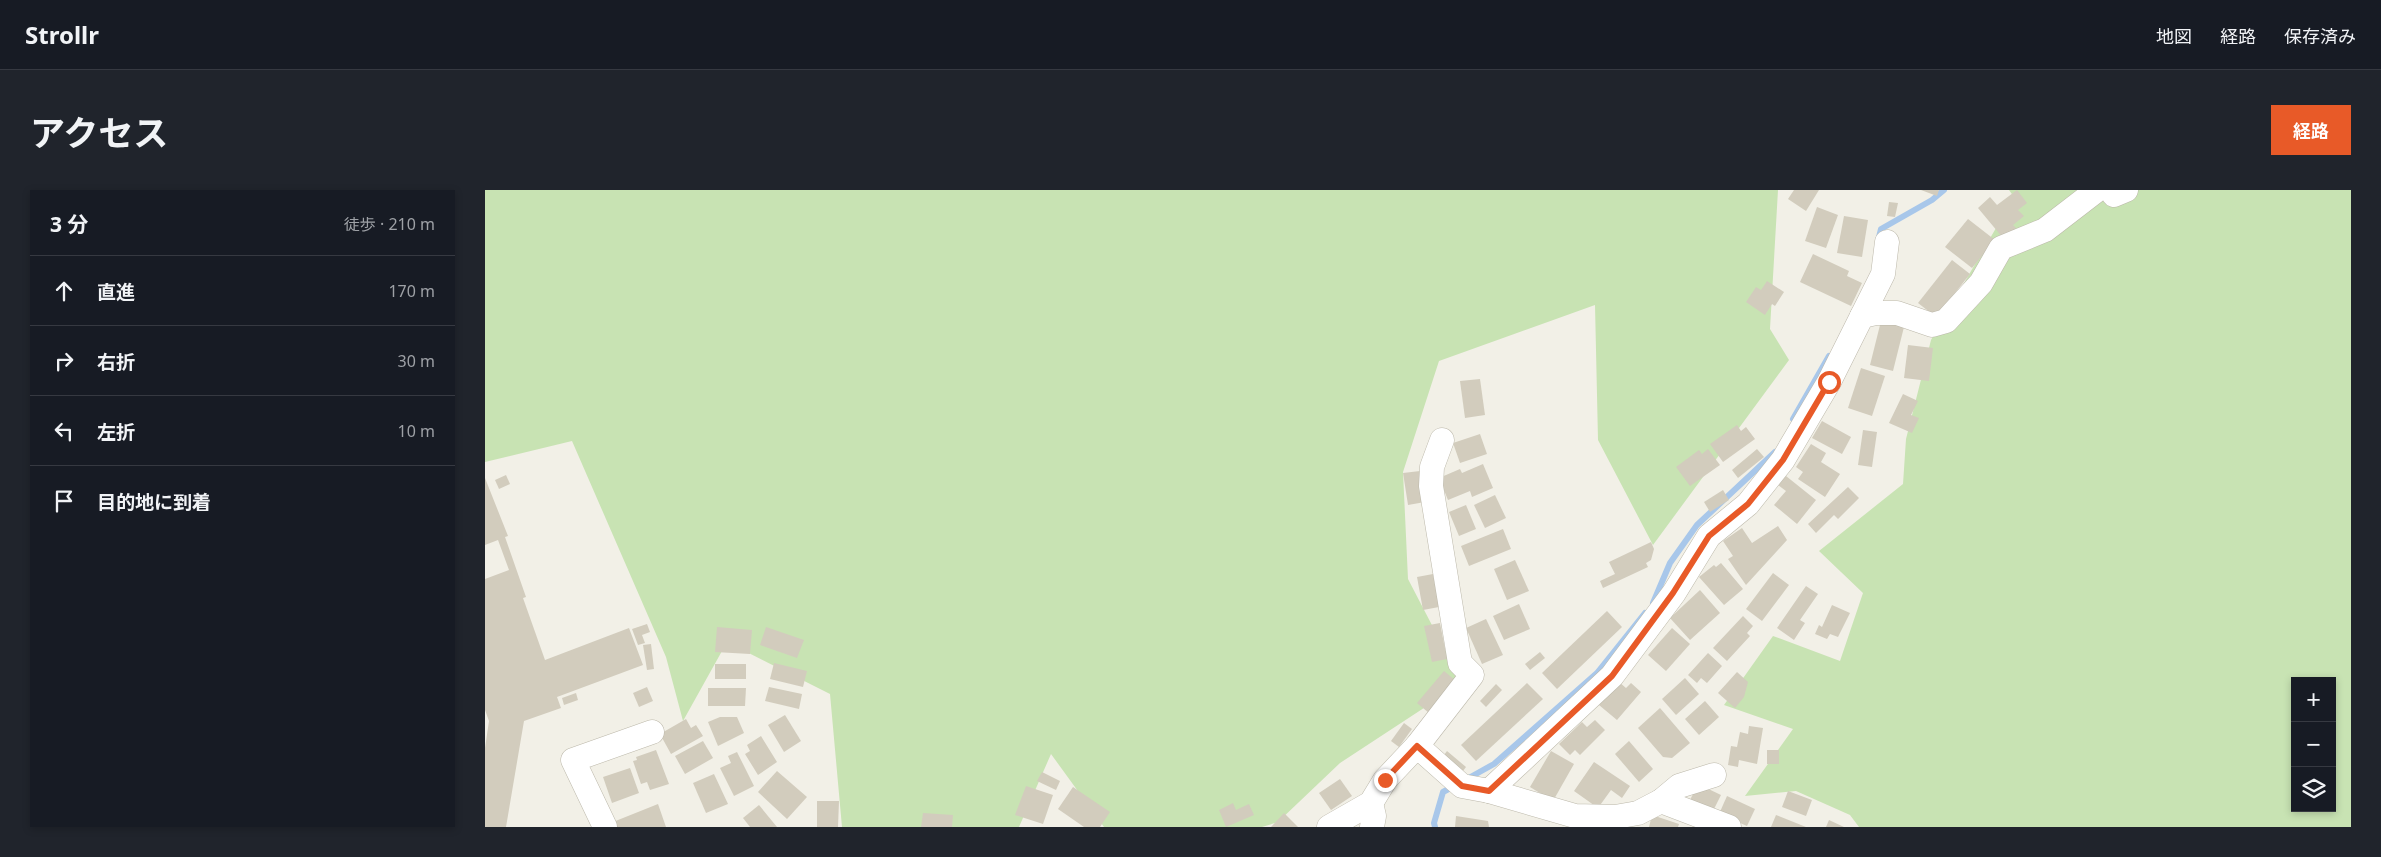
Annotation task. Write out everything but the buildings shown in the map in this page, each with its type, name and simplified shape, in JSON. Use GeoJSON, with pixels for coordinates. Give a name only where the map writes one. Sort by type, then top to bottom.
{"type":"FeatureCollection","features":[{"type":"Feature","properties":{"kind":"street"},"geometry":{"type":"LineString","coordinates":[[1863,316],[1876,313],[1897,313],[1932,325],[1946,321],[1981,282],[2001,248],[2045,230],[2097,190]]}},
{"type":"Feature","properties":{"kind":"street"},"geometry":{"type":"LineString","coordinates":[[2114,190],[2112,192],[2114,195],[2127,190]]}},
{"type":"Feature","properties":{"kind":"street"},"geometry":{"type":"LineString","coordinates":[[1489,791],[1612,676],[1673,593],[1709,536],[1748,504],[1783,460],[1829,382],[1863,316],[1883,274],[1887,242]]}},
{"type":"Feature","properties":{"kind":"street"},"geometry":{"type":"LineString","coordinates":[[1329,827],[1371,803],[1385,780],[1417,746],[1472,675],[1460,663],[1431,486],[1432,467],[1442,440]]}},
{"type":"Feature","properties":{"kind":"street"},"geometry":{"type":"LineString","coordinates":[[605,827],[573,760],[652,732]]}},
{"type":"Feature","properties":{"kind":"street"},"geometry":{"type":"LineString","coordinates":[[1417,746],[1462,786],[1489,791],[1575,816],[1615,817],[1638,813],[1661,801],[1679,786],[1714,775]]}},
{"type":"Feature","properties":{"kind":"street"},"geometry":{"type":"LineString","coordinates":[[1661,801],[1729,827]]}},
{"type":"Feature","properties":{"kind":"street"},"geometry":{"type":"LineString","coordinates":[[1371,803],[1374,816],[1372,827]]}},
{"type":"Feature","properties":{"kind":"green space"},"geometry":{"type":"Polygon","coordinates":[[[485,190],[1778,190],[1770,329],[1789,360],[1653,545],[1598,440],[1595,305],[1439,361],[1403,472],[1408,579],[1462,683],[1340,763],[1278,822],[1262,827],[1104,827],[1051,754],[1019,827],[842,827],[830,694],[727,642],[683,721],[666,657],[572,441],[485,462],[485,190]]]}},
{"type":"Feature","properties":{"kind":"green space"},"geometry":{"type":"Polygon","coordinates":[[[2009,190],[2351,190],[2351,827],[1859,827],[1850,815],[1796,791],[1745,796],[1793,729],[1724,705],[1773,636],[1840,661],[1863,593],[1819,551],[1903,484],[1906,439],[1931,340],[2014,197],[2009,190]]]}},
{"type":"Feature","properties":{"kind":"waterway"},"geometry":{"type":"LineString","coordinates":[[1878,241],[1881,229],[1932,200],[1944,190]]}},
{"type":"Feature","properties":{"kind":"waterway"},"geometry":{"type":"LineString","coordinates":[[1793,419],[1829,356]]}},
{"type":"Feature","properties":{"kind":"waterway"},"geometry":{"type":"LineString","coordinates":[[1653,603],[1670,563],[1697,525],[1775,452]]}},
{"type":"Feature","properties":{"kind":"waterway"},"geometry":{"type":"LineString","coordinates":[[1467,779],[1494,764],[1597,673],[1645,613]]}},
{"type":"Feature","properties":{"kind":"waterway"},"geometry":{"type":"LineString","coordinates":[[1435,827],[1434,823],[1443,792],[1454,786]]}},
{"type":"Feature","properties":{"kind":"route"},"geometry":{"type":"LineString","coordinates":[[1385,780],[1417,746],[1462,786],[1489,791],[1612,676],[1673,593],[1709,536],[1748,504],[1783,460],[1829,382]]}}]}
